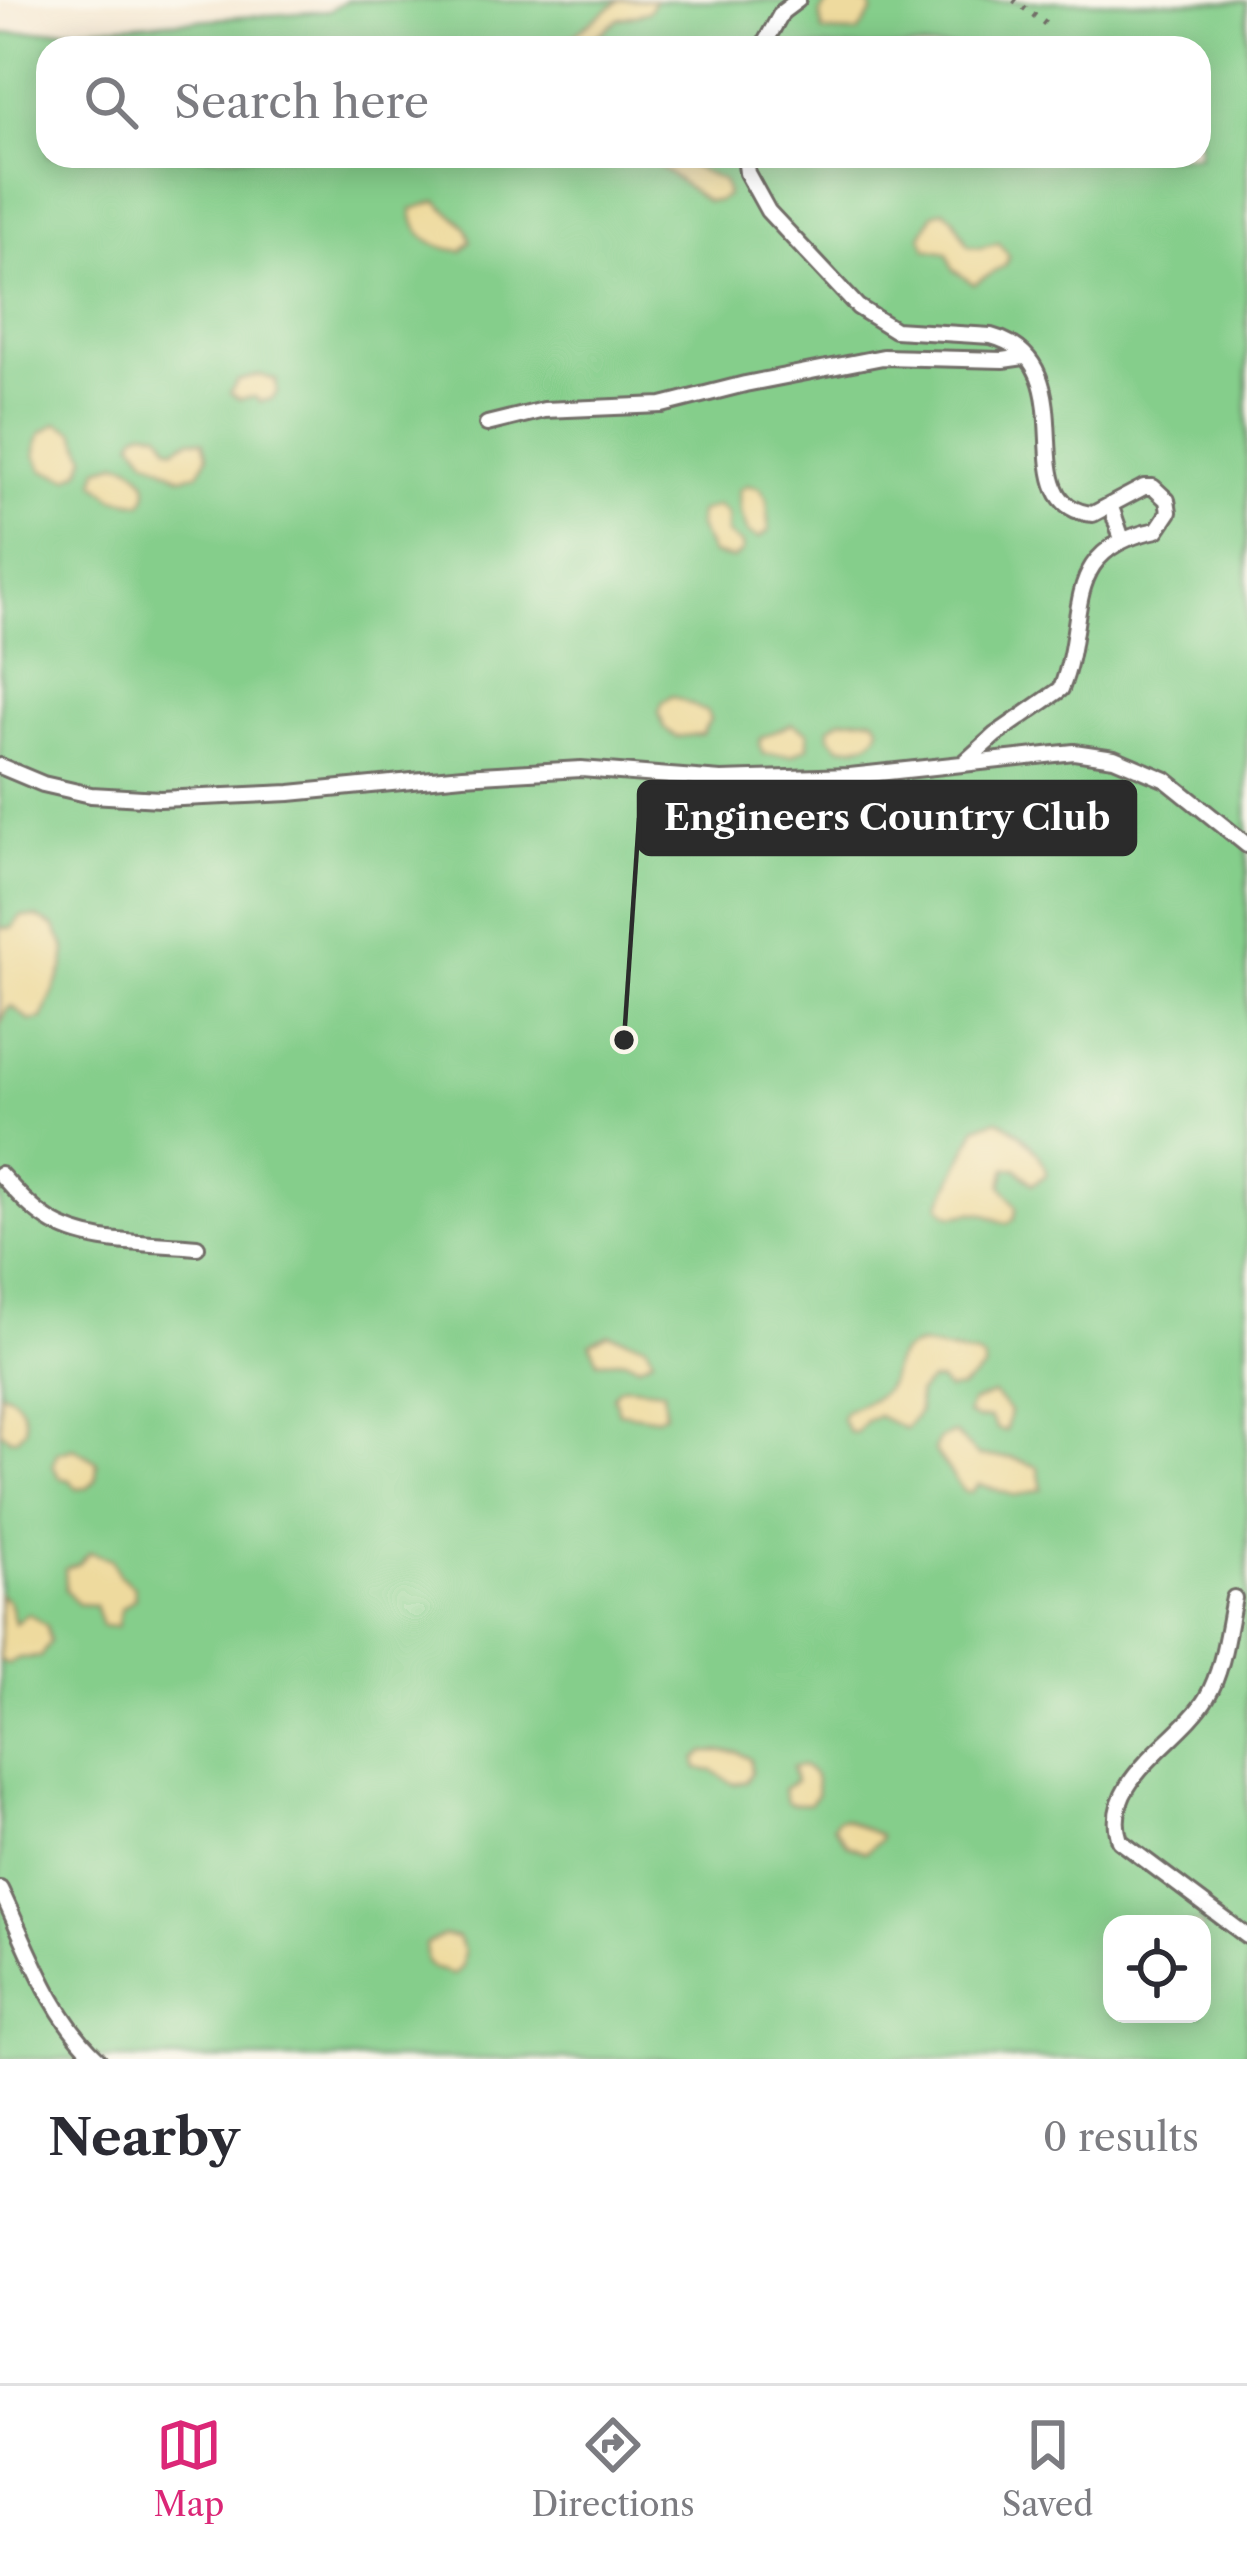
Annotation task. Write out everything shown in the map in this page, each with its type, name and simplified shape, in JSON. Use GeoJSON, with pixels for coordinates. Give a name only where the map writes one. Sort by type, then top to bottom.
{"type":"FeatureCollection","features":[{"type":"Feature","properties":{"kind":"lane"},"geometry":{"type":"LineString","coordinates":[[769,36],[782,12],[798,0]]}},
{"type":"Feature","properties":{"kind":"lane"},"geometry":{"type":"LineString","coordinates":[[746,168],[768,211],[859,307],[896,330],[991,336],[1005,340],[1024,357],[1041,377],[1049,472],[1067,506],[1093,514],[1144,487],[1153,487],[1167,500],[1169,512],[1157,530],[1122,539],[1085,572],[1061,689],[964,762]]}},
{"type":"Feature","properties":{"kind":"lane"},"geometry":{"type":"LineString","coordinates":[[487,424],[544,410],[662,405],[883,357],[1024,357]]}},
{"type":"Feature","properties":{"kind":"lane"},"geometry":{"type":"LineString","coordinates":[[1111,507],[1122,539]]}},
{"type":"Feature","properties":{"kind":"lane"},"geometry":{"type":"LineString","coordinates":[[0,766],[43,784],[92,795],[160,799],[581,769],[721,780],[850,776],[1074,752],[1114,758],[1166,780],[1247,844]]}},
{"type":"Feature","properties":{"kind":"lane"},"geometry":{"type":"LineString","coordinates":[[0,1174],[33,1209],[64,1228],[197,1247]]}},
{"type":"Feature","properties":{"kind":"lane"},"geometry":{"type":"LineString","coordinates":[[1234,1598],[1209,1695],[1140,1770],[1118,1807],[1115,1827],[1120,1841],[1247,1936]]}},
{"type":"Feature","properties":{"kind":"lane"},"geometry":{"type":"LineString","coordinates":[[0,1889],[62,2019],[98,2059]]}},
{"type":"Feature","properties":{"kind":"path"},"geometry":{"type":"LineString","coordinates":[[1015,0],[1051,28]]}},
{"type":"Feature","properties":{"kind":"green space"},"geometry":{"type":"Polygon","coordinates":[[[348,0],[1247,2],[1247,2059],[0,2059],[0,34],[329,11],[348,0]]]}},
{"type":"Feature","properties":{"kind":"sand"},"geometry":{"type":"Polygon","coordinates":[[[620,0],[655,0],[648,12],[619,19],[597,36],[572,36],[620,0]]]}},
{"type":"Feature","properties":{"kind":"sand"},"geometry":{"type":"Polygon","coordinates":[[[839,0],[871,5],[872,13],[858,33],[823,32],[820,13],[839,0]]]}},
{"type":"Feature","properties":{"kind":"sand"},"geometry":{"type":"Polygon","coordinates":[[[662,168],[695,168],[723,181],[727,195],[706,201],[662,168]]]}},
{"type":"Feature","properties":{"kind":"sand"},"geometry":{"type":"Polygon","coordinates":[[[437,201],[469,234],[471,241],[462,251],[435,244],[417,227],[412,209],[437,201]]]}},
{"type":"Feature","properties":{"kind":"sand"},"geometry":{"type":"Polygon","coordinates":[[[944,210],[953,217],[968,246],[999,243],[1009,256],[1006,265],[974,284],[953,270],[947,253],[926,249],[921,236],[933,214],[944,210]]]}},
{"type":"Feature","properties":{"kind":"sand"},"geometry":{"type":"Polygon","coordinates":[[[260,375],[276,380],[272,399],[239,399],[230,393],[237,381],[260,375]]]}},
{"type":"Feature","properties":{"kind":"sand"},"geometry":{"type":"Polygon","coordinates":[[[57,423],[75,432],[86,456],[81,471],[69,478],[43,470],[35,455],[40,434],[57,423]]]}},
{"type":"Feature","properties":{"kind":"sand"},"geometry":{"type":"Polygon","coordinates":[[[144,430],[160,432],[175,448],[190,439],[203,441],[208,456],[198,474],[181,477],[146,458],[133,441],[144,430]]]}},
{"type":"Feature","properties":{"kind":"sand"},"geometry":{"type":"Polygon","coordinates":[[[119,462],[143,476],[147,489],[142,503],[114,498],[95,482],[99,468],[119,462]]]}},
{"type":"Feature","properties":{"kind":"sand"},"geometry":{"type":"Polygon","coordinates":[[[747,485],[760,488],[767,499],[769,531],[759,538],[748,533],[740,511],[739,490],[747,485]]]}},
{"type":"Feature","properties":{"kind":"sand"},"geometry":{"type":"Polygon","coordinates":[[[717,506],[727,514],[727,535],[742,544],[742,552],[733,559],[712,554],[698,527],[699,512],[717,506]]]}},
{"type":"Feature","properties":{"kind":"sand"},"geometry":{"type":"Polygon","coordinates":[[[672,696],[707,712],[710,720],[702,734],[676,737],[664,728],[659,712],[672,696]]]}},
{"type":"Feature","properties":{"kind":"sand"},"geometry":{"type":"Polygon","coordinates":[[[875,718],[878,733],[858,746],[839,746],[829,736],[829,728],[841,719],[875,718]]]}},
{"type":"Feature","properties":{"kind":"sand"},"geometry":{"type":"Polygon","coordinates":[[[792,724],[808,732],[808,747],[792,755],[763,754],[761,738],[792,724]]]}},
{"type":"Feature","properties":{"kind":"sand"},"geometry":{"type":"Polygon","coordinates":[[[21,916],[37,917],[55,927],[66,949],[64,967],[42,1019],[30,1021],[12,1006],[0,1025],[0,928],[12,928],[21,916]]]}},
{"type":"Feature","properties":{"kind":"sand"},"geometry":{"type":"Polygon","coordinates":[[[998,1120],[1029,1143],[1046,1175],[1033,1184],[1016,1168],[1006,1169],[1002,1185],[1017,1207],[1008,1223],[982,1213],[949,1214],[940,1205],[977,1126],[998,1120]]]}},
{"type":"Feature","properties":{"kind":"sand"},"geometry":{"type":"Polygon","coordinates":[[[609,1334],[646,1344],[653,1358],[639,1365],[626,1360],[598,1361],[590,1343],[609,1334]]]}},
{"type":"Feature","properties":{"kind":"sand"},"geometry":{"type":"Polygon","coordinates":[[[921,1345],[977,1356],[984,1360],[984,1369],[962,1388],[947,1390],[940,1381],[930,1381],[918,1393],[919,1412],[905,1429],[878,1416],[856,1433],[849,1432],[842,1420],[844,1412],[880,1394],[901,1353],[921,1345]]]}},
{"type":"Feature","properties":{"kind":"sand"},"geometry":{"type":"Polygon","coordinates":[[[626,1386],[663,1390],[665,1413],[657,1418],[619,1412],[613,1396],[626,1386]]]}},
{"type":"Feature","properties":{"kind":"sand"},"geometry":{"type":"Polygon","coordinates":[[[0,1394],[23,1412],[25,1429],[17,1438],[0,1430],[0,1394]]]}},
{"type":"Feature","properties":{"kind":"sand"},"geometry":{"type":"Polygon","coordinates":[[[993,1394],[1010,1411],[1006,1431],[997,1429],[990,1418],[967,1414],[971,1403],[993,1394]]]}},
{"type":"Feature","properties":{"kind":"sand"},"geometry":{"type":"Polygon","coordinates":[[[954,1433],[979,1456],[1012,1458],[1038,1467],[1042,1489],[1015,1496],[979,1484],[964,1492],[934,1450],[939,1439],[954,1433]]]}},
{"type":"Feature","properties":{"kind":"sand"},"geometry":{"type":"Polygon","coordinates":[[[74,1448],[97,1462],[96,1480],[88,1488],[77,1489],[70,1480],[60,1478],[53,1466],[57,1453],[74,1448]]]}},
{"type":"Feature","properties":{"kind":"sand"},"geometry":{"type":"Polygon","coordinates":[[[90,1552],[112,1559],[119,1575],[134,1587],[135,1598],[121,1609],[117,1627],[102,1626],[95,1605],[77,1604],[66,1590],[65,1568],[79,1564],[90,1552]]]}},
{"type":"Feature","properties":{"kind":"sand"},"geometry":{"type":"Polygon","coordinates":[[[0,1594],[9,1602],[15,1623],[28,1613],[47,1626],[50,1642],[40,1657],[7,1664],[0,1660],[0,1594]]]}},
{"type":"Feature","properties":{"kind":"sand"},"geometry":{"type":"Polygon","coordinates":[[[704,1752],[738,1752],[750,1759],[746,1782],[734,1784],[713,1771],[697,1769],[696,1759],[704,1752]]]}},
{"type":"Feature","properties":{"kind":"sand"},"geometry":{"type":"Polygon","coordinates":[[[803,1766],[815,1776],[817,1795],[809,1804],[791,1804],[783,1789],[795,1782],[792,1767],[803,1766]]]}},
{"type":"Feature","properties":{"kind":"sand"},"geometry":{"type":"Polygon","coordinates":[[[843,1818],[880,1836],[880,1841],[865,1852],[847,1845],[833,1826],[843,1818]]]}},
{"type":"Feature","properties":{"kind":"sand"},"geometry":{"type":"Polygon","coordinates":[[[443,1935],[458,1938],[464,1951],[462,1967],[454,1974],[427,1962],[425,1945],[443,1935]]]}},
{"type":"Feature","properties":{"kind":"place","name":"Engineers Country Club"},"geometry":{"type":"Point","coordinates":[624,1040]}}]}
